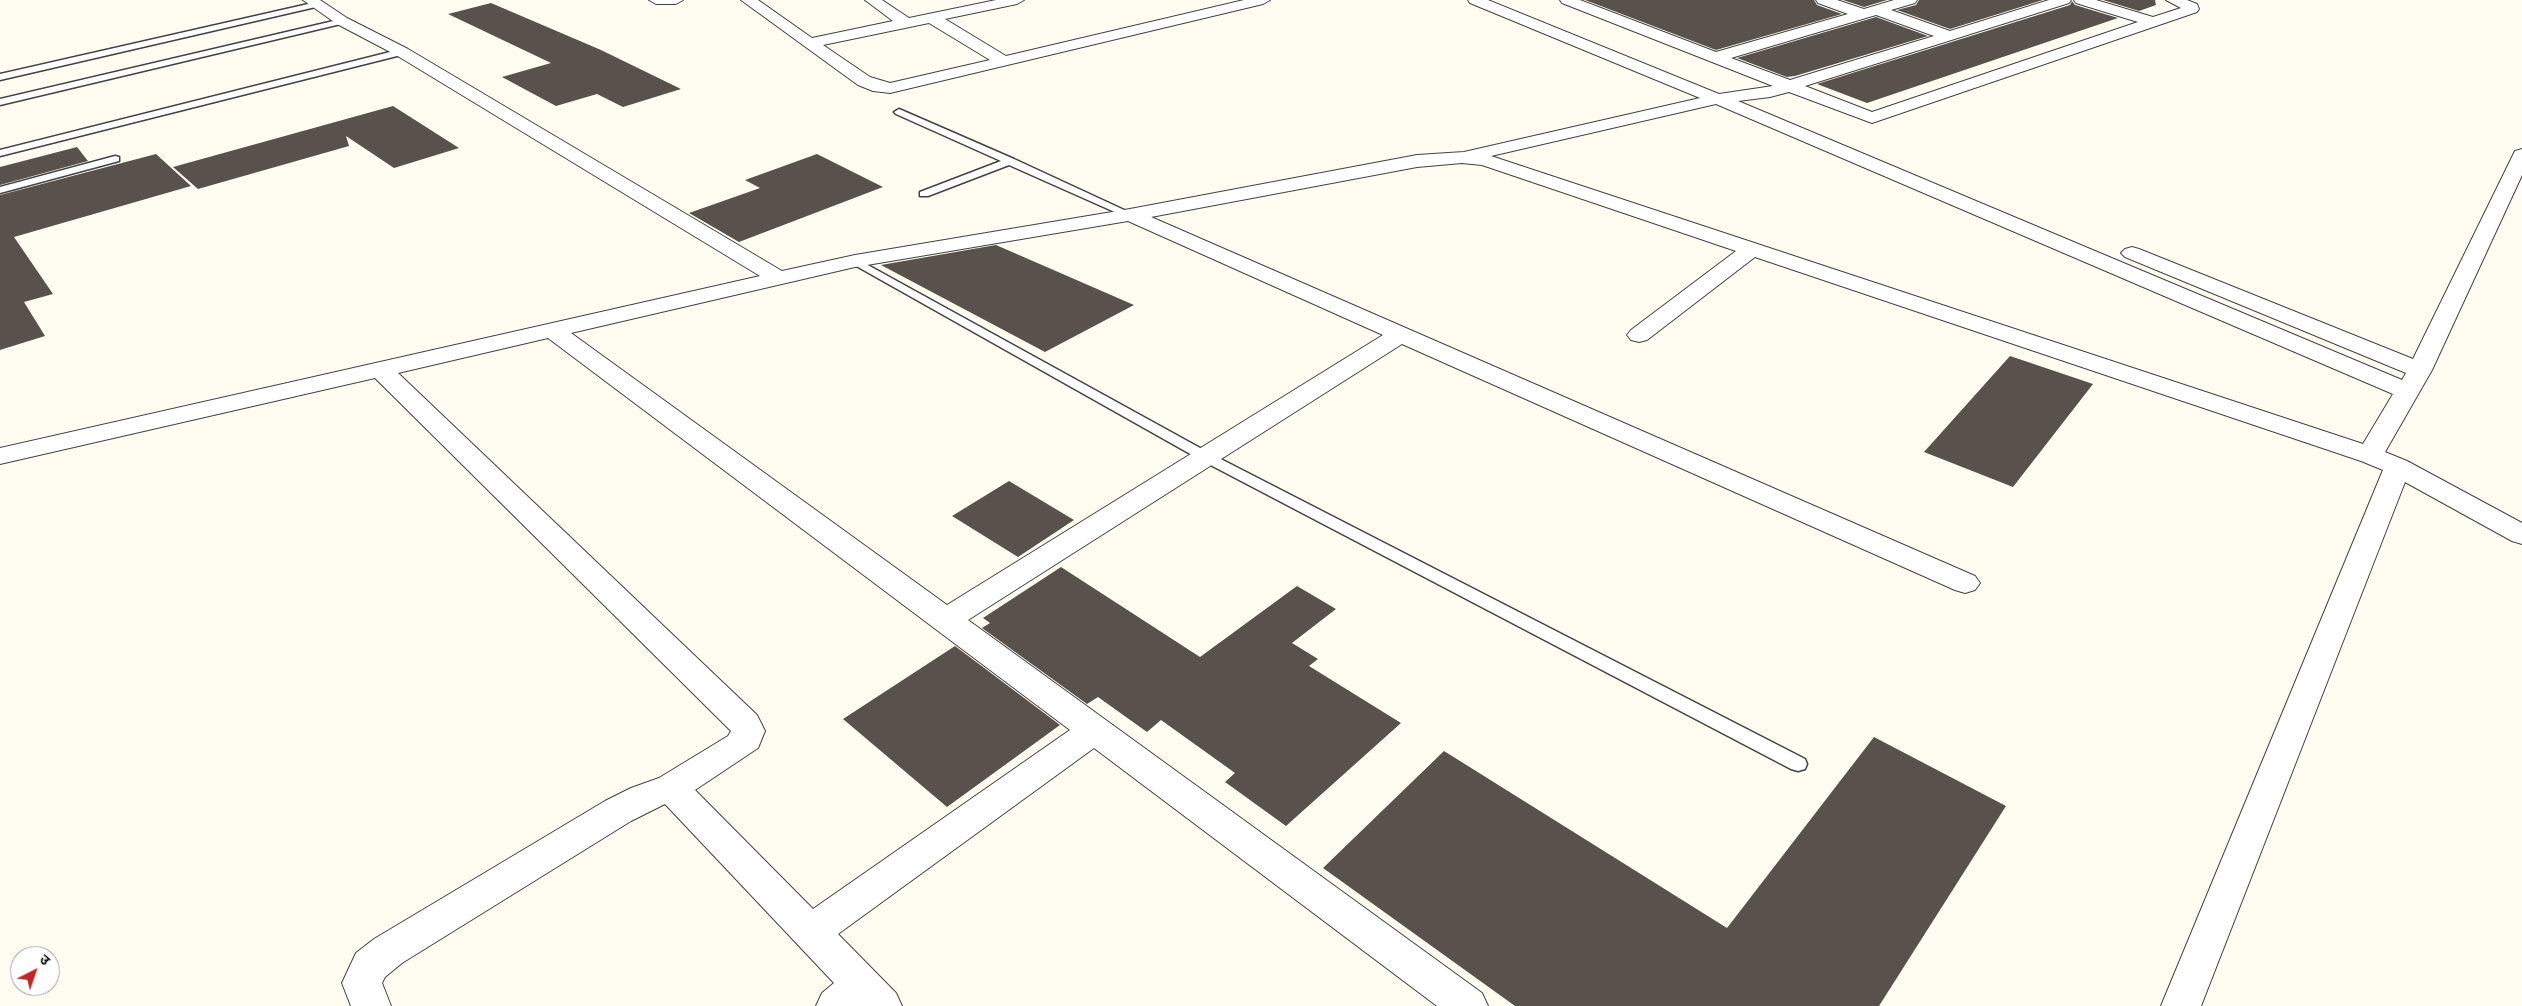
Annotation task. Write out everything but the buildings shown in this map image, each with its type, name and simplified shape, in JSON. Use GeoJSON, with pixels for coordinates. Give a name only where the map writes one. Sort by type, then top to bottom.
{"type":"FeatureCollection","features":[{"type":"Feature","properties":{"kind":"street"},"geometry":{"type":"LineString","coordinates":[[656,0],[676,0]]}},
{"type":"Feature","properties":{"kind":"street"},"geometry":{"type":"LineString","coordinates":[[748,0],[864,81],[879,87],[890,88],[1005,62],[1234,3],[1263,0]]}},
{"type":"Feature","properties":{"kind":"street"},"geometry":{"type":"LineString","coordinates":[[810,43],[1017,0]]}},
{"type":"Feature","properties":{"kind":"street"},"geometry":{"type":"LineString","coordinates":[[1476,0],[1717,99],[2407,391]]}},
{"type":"Feature","properties":{"kind":"street"},"geometry":{"type":"LineString","coordinates":[[1505,0],[2074,230]]}},
{"type":"Feature","properties":{"kind":"street"},"geometry":{"type":"LineString","coordinates":[[1567,0],[1872,118],[2192,10],[2192,7],[2173,0]]}},
{"type":"Feature","properties":{"kind":"street"},"geometry":{"type":"LineString","coordinates":[[1823,0],[1950,36]]}},
{"type":"Feature","properties":{"kind":"street"},"geometry":{"type":"LineString","coordinates":[[1717,57],[1910,0]]}},
{"type":"Feature","properties":{"kind":"street"},"geometry":{"type":"LineString","coordinates":[[0,456],[855,261],[1130,215],[1418,161],[1462,157],[1717,99],[1770,92],[2064,0]]}},
{"type":"Feature","properties":{"kind":"street"},"geometry":{"type":"LineString","coordinates":[[2081,0],[2156,23]]}},
{"type":"Feature","properties":{"kind":"street"},"geometry":{"type":"LineString","coordinates":[[879,1],[906,23]]}},
{"type":"Feature","properties":{"kind":"street"},"geometry":{"type":"LineString","coordinates":[[313,2],[342,21],[402,52],[778,278]]}},
{"type":"Feature","properties":{"kind":"street"},"geometry":{"type":"LineString","coordinates":[[932,18],[1005,62]]}},
{"type":"Feature","properties":{"kind":"street"},"geometry":{"type":"LineString","coordinates":[[2181,1006],[2384,461],[2407,391],[2420,370],[2515,183],[2522,155]]}},
{"type":"Feature","properties":{"kind":"street"},"geometry":{"type":"LineString","coordinates":[[1462,157],[1485,160],[2384,461],[2522,535]]}},
{"type":"Feature","properties":{"kind":"street"},"geometry":{"type":"LineString","coordinates":[[1130,215],[1965,583]]}},
{"type":"Feature","properties":{"kind":"street"},"geometry":{"type":"LineString","coordinates":[[2119,248],[2420,370]]}},
{"type":"Feature","properties":{"kind":"street"},"geometry":{"type":"LineString","coordinates":[[1639,335],[1752,249]]}},
{"type":"Feature","properties":{"kind":"street"},"geometry":{"type":"LineString","coordinates":[[554,331],[1468,1006]]}},
{"type":"Feature","properties":{"kind":"street"},"geometry":{"type":"LineString","coordinates":[[946,620],[1401,334]]}},
{"type":"Feature","properties":{"kind":"street"},"geometry":{"type":"LineString","coordinates":[[371,1006],[362,984],[370,965],[388,951],[618,811],[671,788],[740,745],[746,739],[748,731],[745,724],[381,370]]}},
{"type":"Feature","properties":{"kind":"street"},"geometry":{"type":"LineString","coordinates":[[811,932],[1095,730]]}},
{"type":"Feature","properties":{"kind":"street"},"geometry":{"type":"LineString","coordinates":[[671,788],[811,932],[860,999]]}},
{"type":"Feature","properties":{"kind":"lane"},"geometry":{"type":"LineString","coordinates":[[0,77],[313,2]]}},
{"type":"Feature","properties":{"kind":"lane"},"geometry":{"type":"LineString","coordinates":[[0,102],[342,21]]}},
{"type":"Feature","properties":{"kind":"lane"},"geometry":{"type":"LineString","coordinates":[[0,153],[402,52]]}},
{"type":"Feature","properties":{"kind":"lane"},"geometry":{"type":"LineString","coordinates":[[899,112],[1130,215]]}},
{"type":"Feature","properties":{"kind":"lane"},"geometry":{"type":"LineString","coordinates":[[0,190],[115,159]]}},
{"type":"Feature","properties":{"kind":"lane"},"geometry":{"type":"LineString","coordinates":[[924,194],[1010,161]]}},
{"type":"Feature","properties":{"kind":"lane"},"geometry":{"type":"LineString","coordinates":[[855,261],[1206,457],[1798,764]]}}]}
